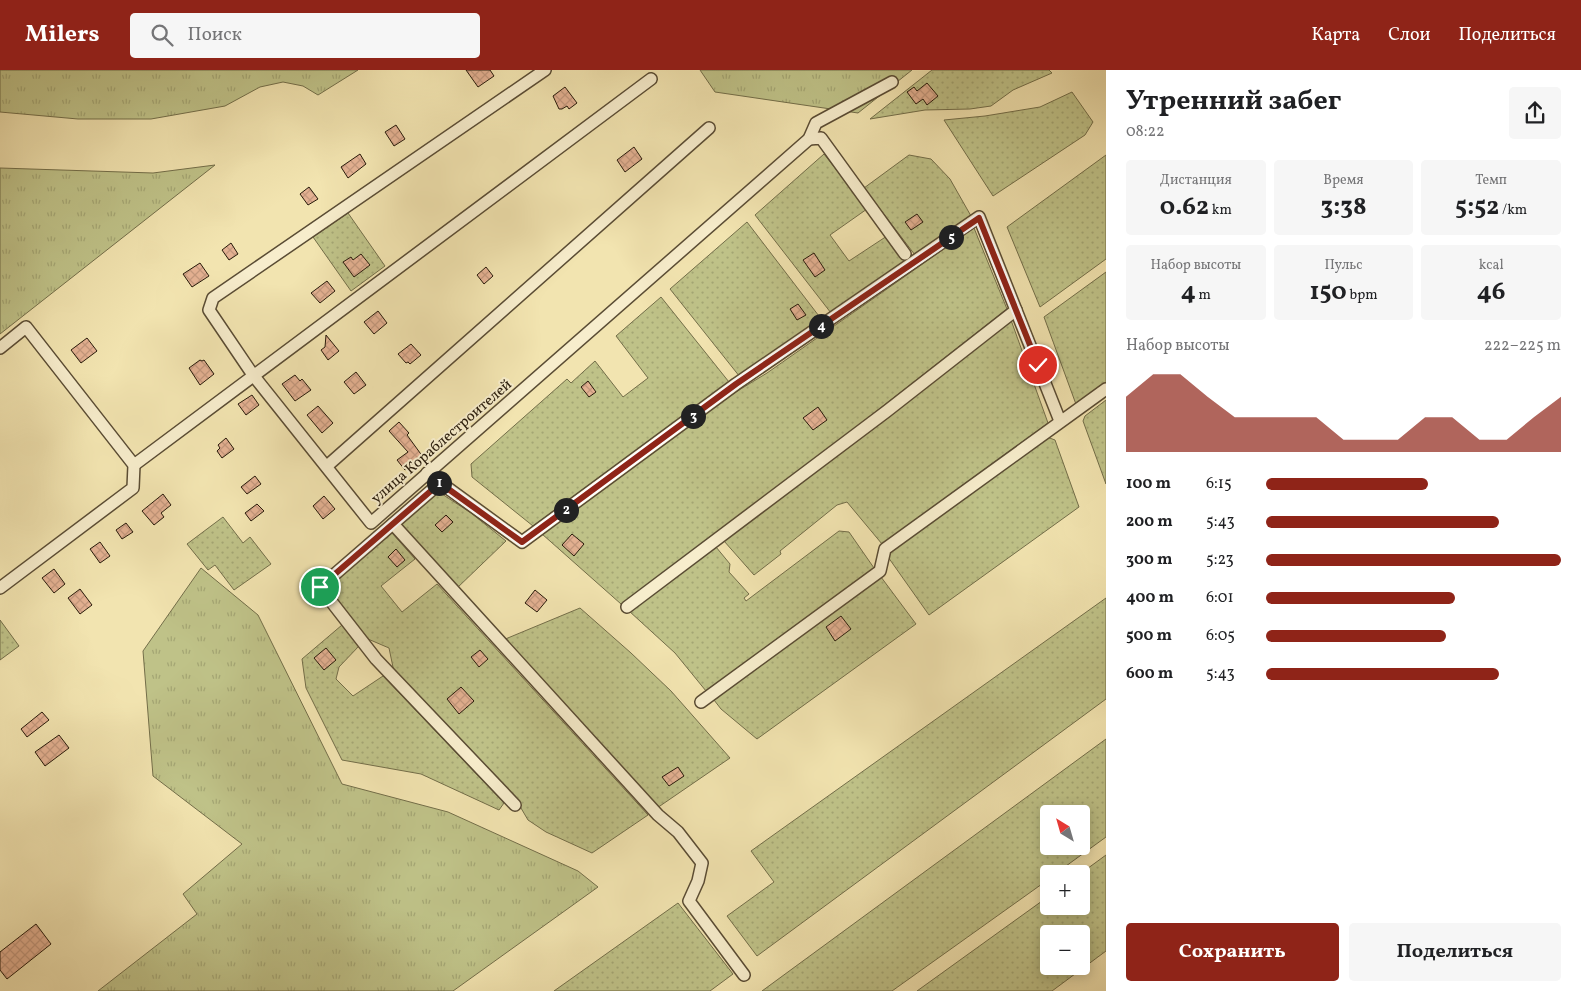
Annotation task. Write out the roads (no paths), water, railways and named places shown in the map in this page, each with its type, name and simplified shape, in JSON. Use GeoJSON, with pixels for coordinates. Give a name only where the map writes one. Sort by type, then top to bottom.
{"type":"FeatureCollection","features":[{"type":"Feature","properties":{"kind":"street","name":"улица Кораблестроителей"},"geometry":{"type":"LineString","coordinates":[[545,70],[213,298],[209,310],[254,375],[371,523],[809,139],[816,123],[892,82]]}},
{"type":"Feature","properties":{"kind":"street"},"geometry":{"type":"LineString","coordinates":[[134,465],[651,79]]}},
{"type":"Feature","properties":{"kind":"street"},"geometry":{"type":"LineString","coordinates":[[327,466],[708,128]]}},
{"type":"Feature","properties":{"kind":"street"},"geometry":{"type":"LineString","coordinates":[[809,139],[821,138],[905,254]]}},
{"type":"Feature","properties":{"kind":"street"},"geometry":{"type":"LineString","coordinates":[[427,473],[522,542],[736,384],[979,218],[1060,421]]}},
{"type":"Feature","properties":{"kind":"street"},"geometry":{"type":"LineString","coordinates":[[627,607],[887,411],[1016,310]]}},
{"type":"Feature","properties":{"kind":"street"},"geometry":{"type":"LineString","coordinates":[[0,348],[26,327],[134,465],[133,488],[0,588]]}},
{"type":"Feature","properties":{"kind":"street"},"geometry":{"type":"LineString","coordinates":[[701,702],[880,570],[885,549],[1106,389]]}},
{"type":"Feature","properties":{"kind":"street"},"geometry":{"type":"LineString","coordinates":[[440,483],[320,587],[376,659],[515,805]]}},
{"type":"Feature","properties":{"kind":"street"},"geometry":{"type":"LineString","coordinates":[[394,524],[658,816],[678,832],[702,864],[698,881],[689,901],[744,975]]}}]}
